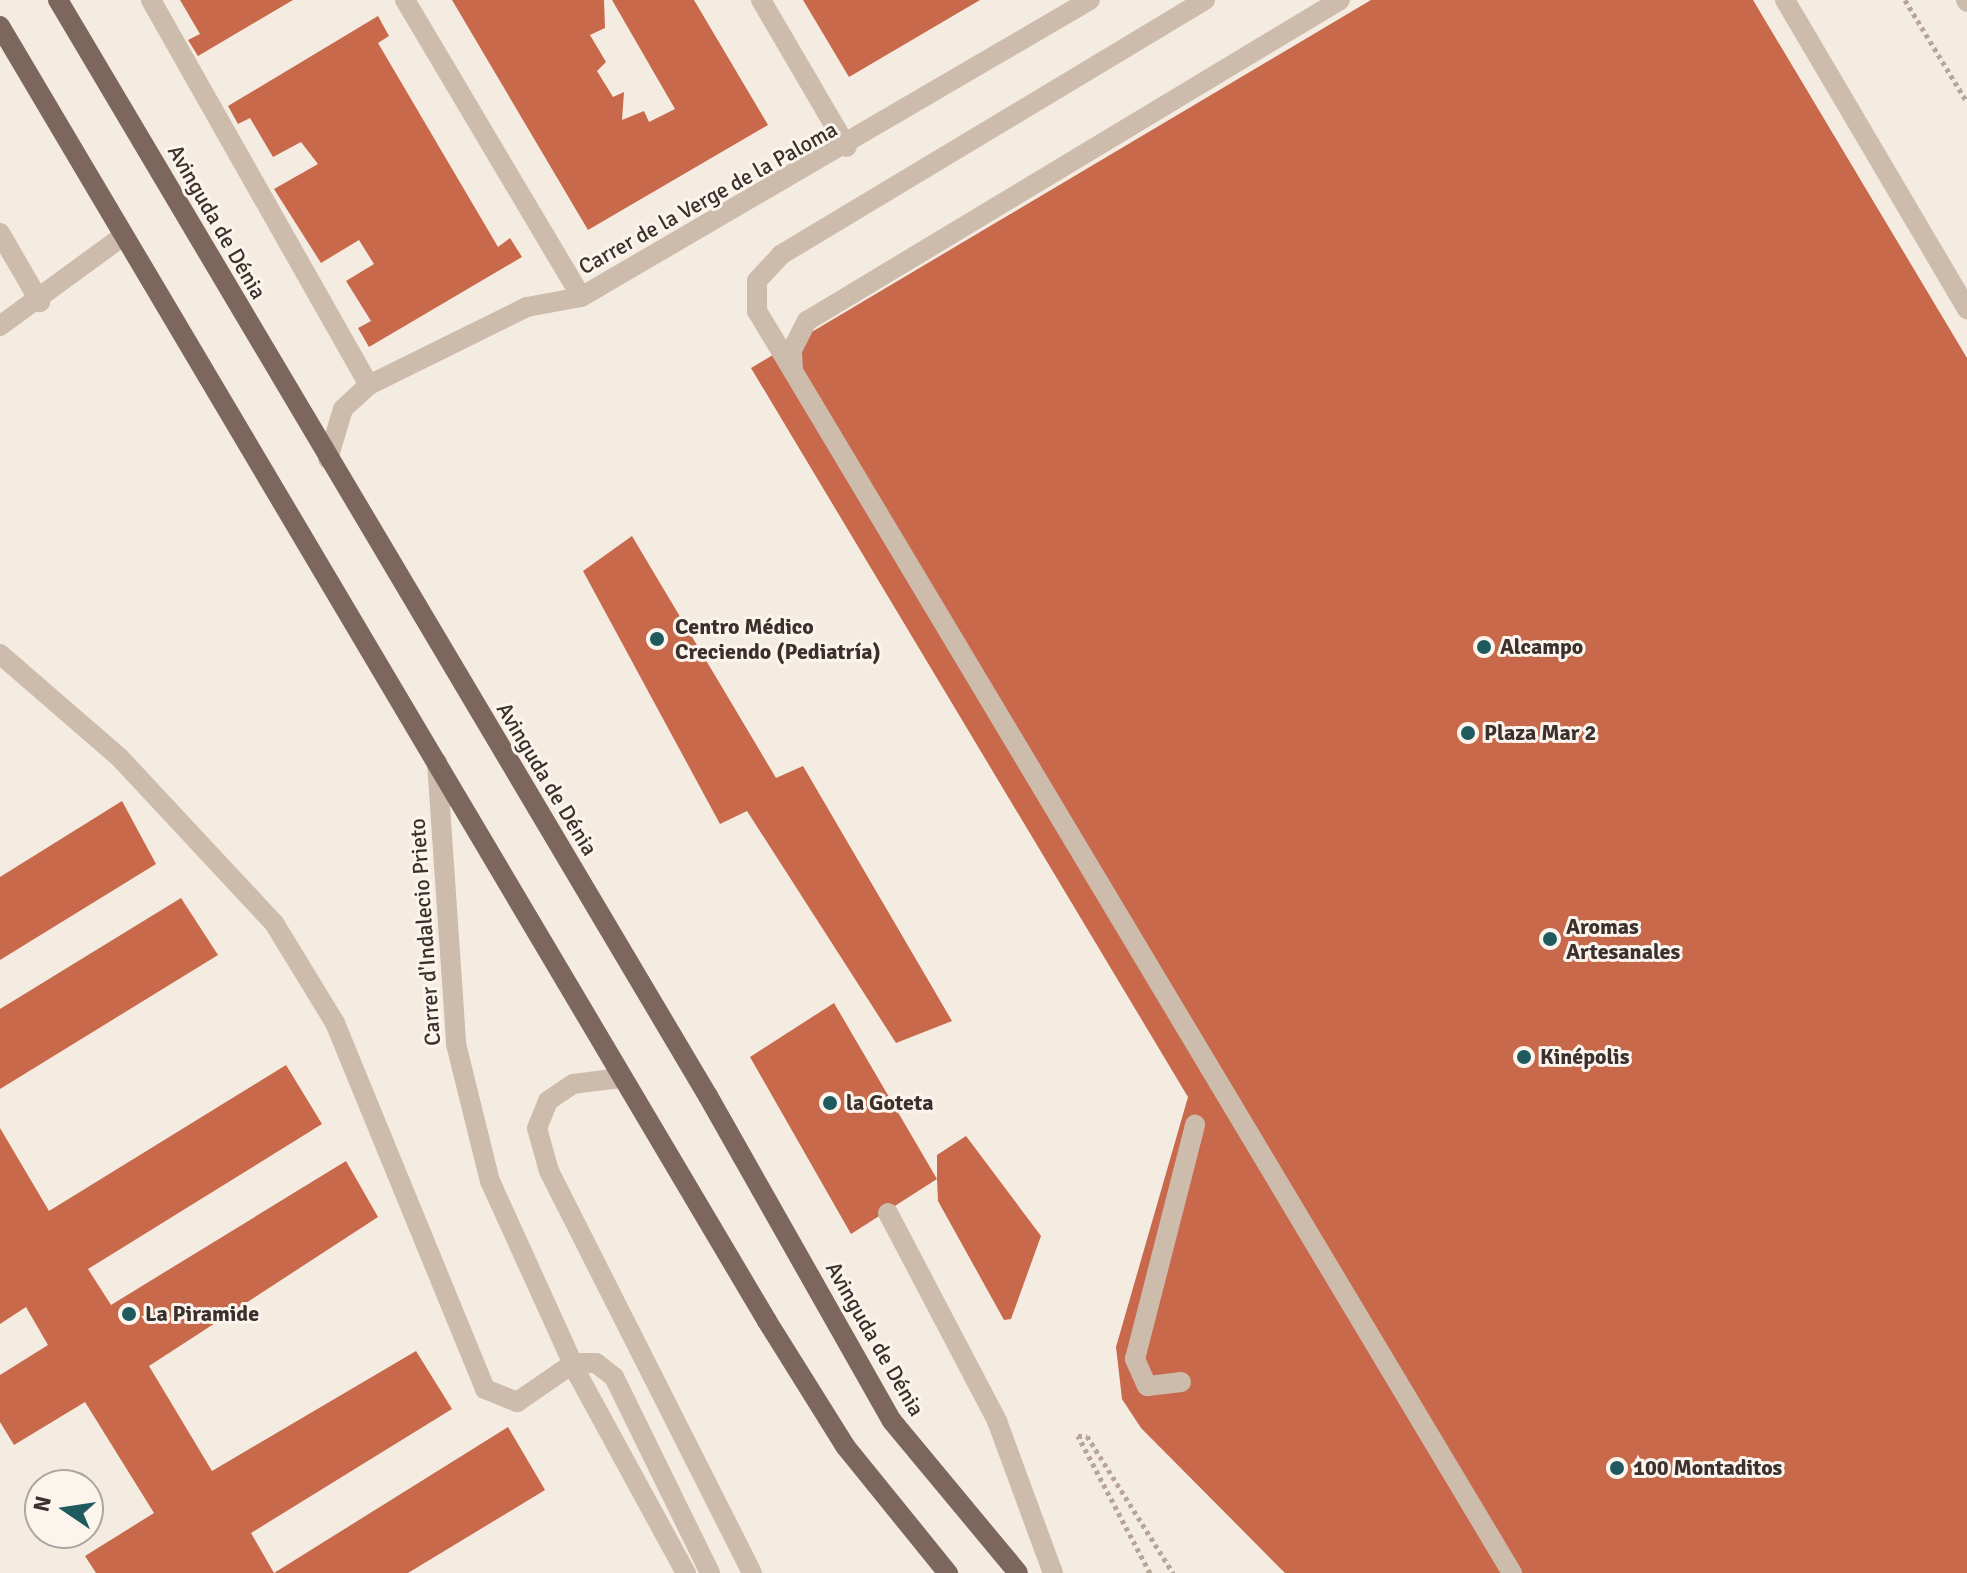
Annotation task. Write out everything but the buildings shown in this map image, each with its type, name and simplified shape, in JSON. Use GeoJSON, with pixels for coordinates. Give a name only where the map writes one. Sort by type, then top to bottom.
{"type":"FeatureCollection","features":[{"type":"Feature","properties":{"kind":"main road","name":"Avinguda de Dénia"},"geometry":{"type":"LineString","coordinates":[[58,0],[708,1096],[892,1421],[1017,1572]]}},
{"type":"Feature","properties":{"kind":"main road"},"geometry":{"type":"LineString","coordinates":[[0,26],[621,1078],[845,1446],[948,1573]]}},
{"type":"Feature","properties":{"kind":"street"},"geometry":{"type":"LineString","coordinates":[[151,0],[369,385]]}},
{"type":"Feature","properties":{"kind":"street"},"geometry":{"type":"LineString","coordinates":[[405,0],[581,297]]}},
{"type":"Feature","properties":{"kind":"street"},"geometry":{"type":"LineString","coordinates":[[761,0],[847,147]]}},
{"type":"Feature","properties":{"kind":"street","name":"Carrer de la Verge de la Paloma"},"geometry":{"type":"LineString","coordinates":[[328,459],[343,409],[369,385],[527,307],[581,297],[847,147],[1090,0]]}},
{"type":"Feature","properties":{"kind":"street"},"geometry":{"type":"LineString","coordinates":[[1205,0],[767,265],[757,281],[757,311],[1512,1573]]}},
{"type":"Feature","properties":{"kind":"street"},"geometry":{"type":"LineString","coordinates":[[794,375],[800,329],[855,292],[1340,0]]}},
{"type":"Feature","properties":{"kind":"street"},"geometry":{"type":"LineString","coordinates":[[1785,0],[1967,309]]}},
{"type":"Feature","properties":{"kind":"street"},"geometry":{"type":"LineString","coordinates":[[0,233],[40,302]]}},
{"type":"Feature","properties":{"kind":"street"},"geometry":{"type":"LineString","coordinates":[[0,326],[40,302],[123,236]]}},
{"type":"Feature","properties":{"kind":"street"},"geometry":{"type":"LineString","coordinates":[[0,654],[119,757],[274,923],[335,1023],[485,1389],[517,1402],[574,1363],[596,1363],[614,1377],[710,1573]]}},
{"type":"Feature","properties":{"kind":"street","name":"Carrer d'Indalecio Prieto"},"geometry":{"type":"LineString","coordinates":[[437,762],[456,1044],[490,1181],[574,1363],[686,1573]]}},
{"type":"Feature","properties":{"kind":"street"},"geometry":{"type":"LineString","coordinates":[[621,1078],[573,1084],[548,1101],[537,1128],[549,1171],[752,1573]]}},
{"type":"Feature","properties":{"kind":"street"},"geometry":{"type":"LineString","coordinates":[[1181,1382],[1147,1386],[1135,1359],[1195,1125]]}},
{"type":"Feature","properties":{"kind":"street"},"geometry":{"type":"LineString","coordinates":[[888,1213],[997,1421],[1053,1573]]}},
{"type":"Feature","properties":{"kind":"path"},"geometry":{"type":"LineString","coordinates":[[1905,0],[1967,102]]}},
{"type":"Feature","properties":{"kind":"path"},"geometry":{"type":"LineString","coordinates":[[1150,1573],[1078,1436],[1087,1436],[1173,1573]]}},
{"type":"Feature","properties":{"kind":"place","name":"Centro Médico Creciendo (Pediatría)"},"geometry":{"type":"Point","coordinates":[657,639]}},
{"type":"Feature","properties":{"kind":"place","name":"Alcampo"},"geometry":{"type":"Point","coordinates":[1484,647]}},
{"type":"Feature","properties":{"kind":"place","name":"Plaza Mar 2"},"geometry":{"type":"Point","coordinates":[1468,733]}},
{"type":"Feature","properties":{"kind":"place","name":"Aromas Artesanales"},"geometry":{"type":"Point","coordinates":[1550,939]}},
{"type":"Feature","properties":{"kind":"place","name":"Kinépolis"},"geometry":{"type":"Point","coordinates":[1524,1057]}},
{"type":"Feature","properties":{"kind":"place","name":"la Goteta"},"geometry":{"type":"Point","coordinates":[830,1103]}},
{"type":"Feature","properties":{"kind":"place","name":"La Piramide"},"geometry":{"type":"Point","coordinates":[129,1314]}},
{"type":"Feature","properties":{"kind":"place","name":"100 Montaditos"},"geometry":{"type":"Point","coordinates":[1617,1468]}}]}
